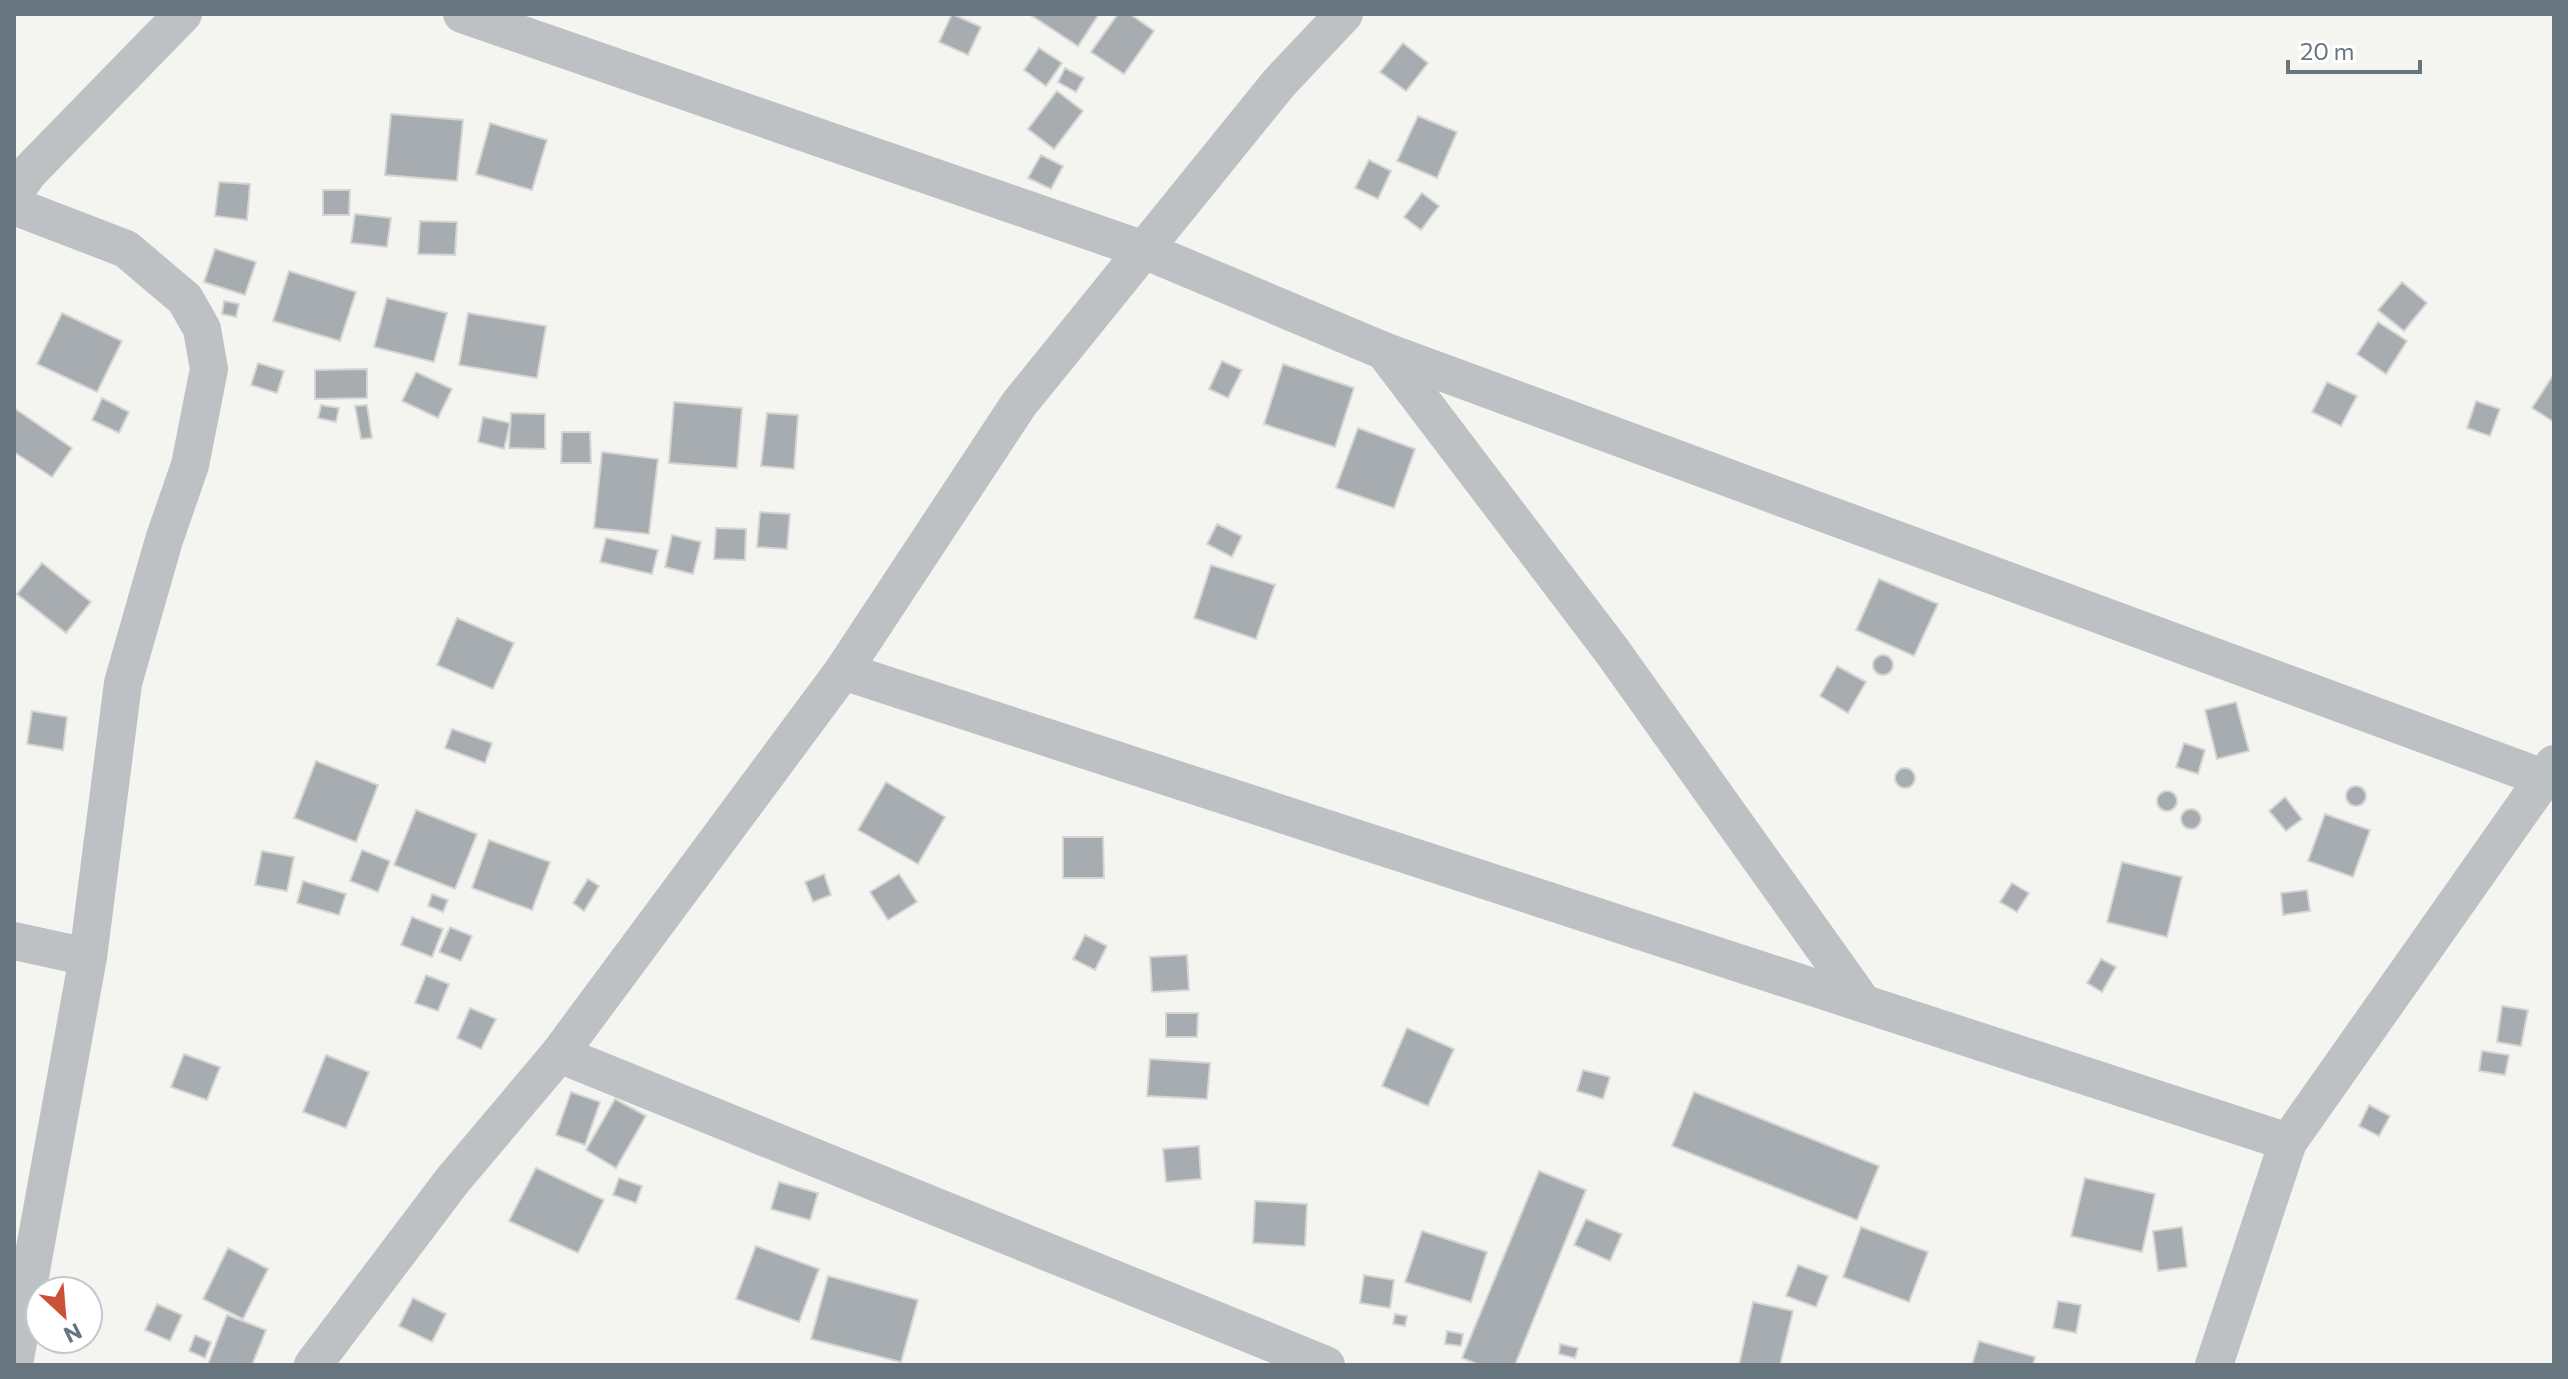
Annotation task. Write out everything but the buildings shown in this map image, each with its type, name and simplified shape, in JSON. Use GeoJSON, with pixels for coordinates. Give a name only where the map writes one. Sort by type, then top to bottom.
{"type":"FeatureCollection","features":[{"type":"Feature","properties":{"kind":"street"},"geometry":{"type":"LineString","coordinates":[[14,193],[28,173],[183,14]]}},
{"type":"Feature","properties":{"kind":"street"},"geometry":{"type":"LineString","coordinates":[[462,14],[1144,250],[1384,351],[2551,775],[2288,1142],[2214,1365]]}},
{"type":"Feature","properties":{"kind":"street"},"geometry":{"type":"LineString","coordinates":[[313,1365],[452,1181],[559,1054],[843,671],[1019,404],[1279,83],[1344,14]]}},
{"type":"Feature","properties":{"kind":"street"},"geometry":{"type":"LineString","coordinates":[[14,206],[126,249],[185,299],[202,329],[209,369],[190,465],[164,540],[123,683],[88,957],[14,1364]]}},
{"type":"Feature","properties":{"kind":"street"},"geometry":{"type":"LineString","coordinates":[[1384,351],[1612,651],[1863,1003]]}},
{"type":"Feature","properties":{"kind":"street"},"geometry":{"type":"LineString","coordinates":[[843,671],[2288,1142]]}},
{"type":"Feature","properties":{"kind":"street"},"geometry":{"type":"LineString","coordinates":[[14,941],[88,957]]}},
{"type":"Feature","properties":{"kind":"street"},"geometry":{"type":"LineString","coordinates":[[559,1054],[1326,1365]]}}]}
